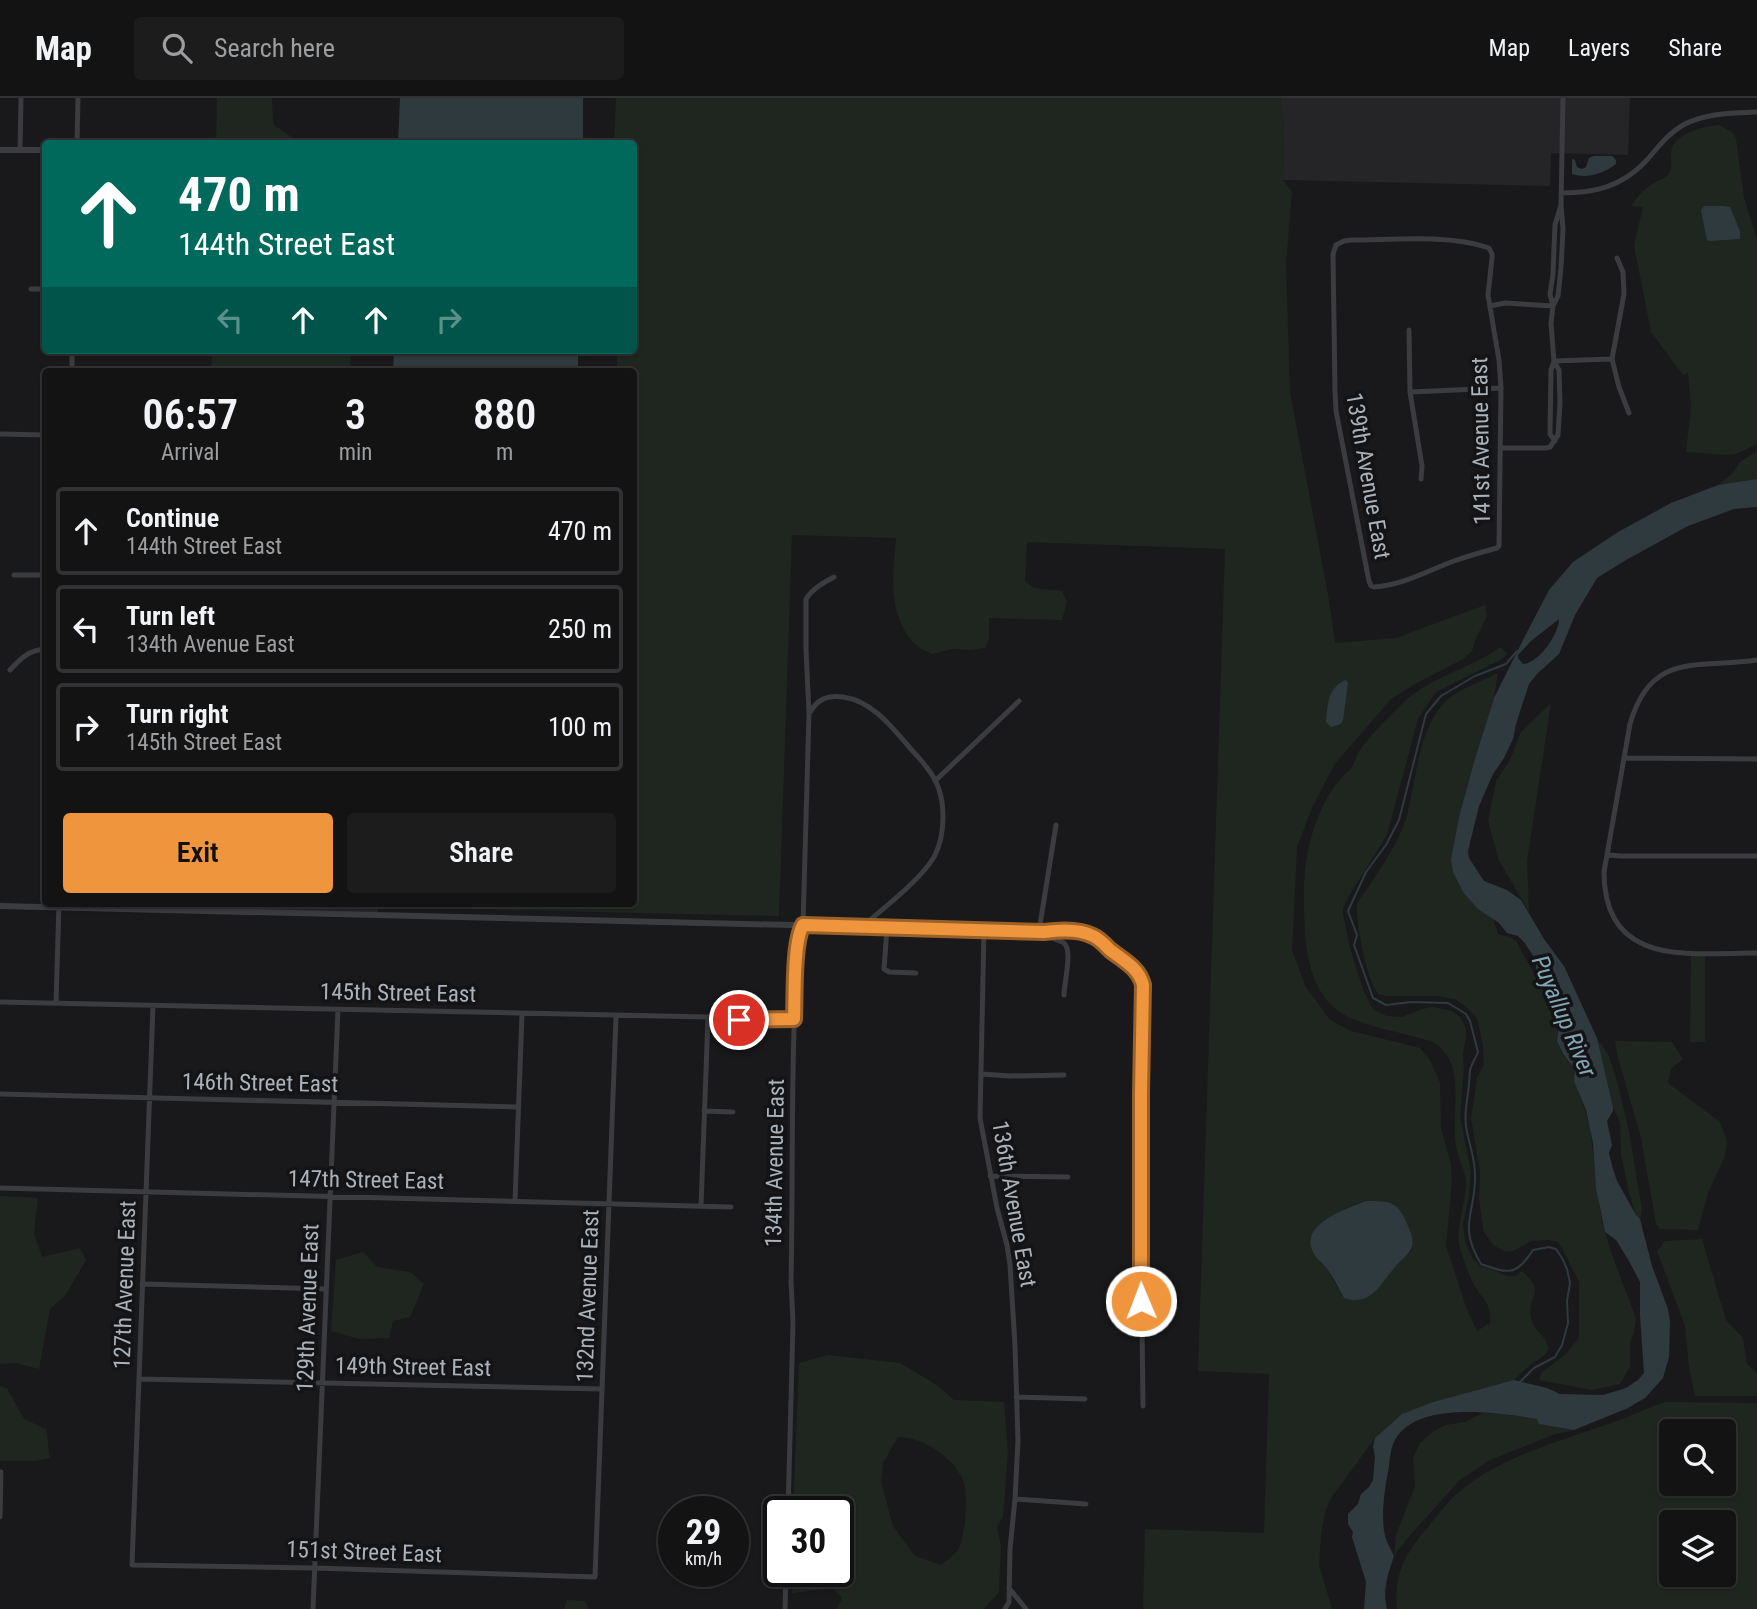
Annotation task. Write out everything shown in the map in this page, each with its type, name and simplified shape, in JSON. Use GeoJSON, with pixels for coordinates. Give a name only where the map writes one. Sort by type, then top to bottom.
{"type":"FeatureCollection","features":[{"type":"Feature","properties":{"kind":"street"},"geometry":{"type":"LineString","coordinates":[[20,150],[21,98]]}},
{"type":"Feature","properties":{"kind":"street"},"geometry":{"type":"LineString","coordinates":[[77,140],[78,98]]}},
{"type":"Feature","properties":{"kind":"street"},"geometry":{"type":"LineString","coordinates":[[1500,448],[1541,449],[1549,447],[1555,441],[1550,434],[1551,370],[1554,361],[1551,323],[1553,306],[1550,294],[1555,225],[1562,193],[1563,98]]}},
{"type":"Feature","properties":{"kind":"street"},"geometry":{"type":"LineString","coordinates":[[1562,193],[1589,192],[1618,182],[1633,173],[1673,132],[1694,120],[1716,115],[1757,112]]}},
{"type":"Feature","properties":{"kind":"street"},"geometry":{"type":"LineString","coordinates":[[0,150],[42,150]]}},
{"type":"Feature","properties":{"kind":"street","name":"139th Avenue East"},"geometry":{"type":"LineString","coordinates":[[1491,250],[1446,240],[1351,240],[1336,245],[1332,261],[1336,411],[1371,586],[1382,586],[1417,577],[1451,562],[1497,548]]}},
{"type":"Feature","properties":{"kind":"street","name":"141st Avenue East"},"geometry":{"type":"LineString","coordinates":[[1491,250],[1488,287],[1501,388],[1500,541],[1497,548]]}},
{"type":"Feature","properties":{"kind":"street"},"geometry":{"type":"LineString","coordinates":[[1617,258],[1623,272],[1624,293],[1612,359],[1629,413]]}},
{"type":"Feature","properties":{"kind":"street"},"geometry":{"type":"LineString","coordinates":[[31,289],[42,289]]}},
{"type":"Feature","properties":{"kind":"street"},"geometry":{"type":"LineString","coordinates":[[1490,306],[1506,303],[1553,306]]}},
{"type":"Feature","properties":{"kind":"street"},"geometry":{"type":"LineString","coordinates":[[1409,330],[1410,392],[1422,466],[1421,479]]}},
{"type":"Feature","properties":{"kind":"street"},"geometry":{"type":"LineString","coordinates":[[1554,361],[1612,359]]}},
{"type":"Feature","properties":{"kind":"street"},"geometry":{"type":"LineString","coordinates":[[1410,392],[1501,388]]}},
{"type":"Feature","properties":{"kind":"street"},"geometry":{"type":"LineString","coordinates":[[0,434],[42,435]]}},
{"type":"Feature","properties":{"kind":"street"},"geometry":{"type":"LineString","coordinates":[[14,575],[42,575]]}},
{"type":"Feature","properties":{"kind":"street","name":"134th Avenue East"},"geometry":{"type":"LineString","coordinates":[[788,1496],[793,1323],[794,1019],[799,932],[803,925],[809,713],[806,599],[821,583],[834,577]]}},
{"type":"Feature","properties":{"kind":"street"},"geometry":{"type":"LineString","coordinates":[[10,670],[25,654],[42,649]]}},
{"type":"Feature","properties":{"kind":"street"},"geometry":{"type":"LineString","coordinates":[[1757,660],[1686,665],[1658,678],[1645,690],[1634,710],[1604,872],[1607,902],[1627,934],[1642,945],[1660,951],[1757,953]]}},
{"type":"Feature","properties":{"kind":"street"},"geometry":{"type":"LineString","coordinates":[[809,713],[817,702],[826,697],[839,696],[861,702],[886,721],[923,763],[935,781],[941,798],[941,837],[929,865],[864,928]]}},
{"type":"Feature","properties":{"kind":"street"},"geometry":{"type":"LineString","coordinates":[[935,781],[1019,701]]}},
{"type":"Feature","properties":{"kind":"street"},"geometry":{"type":"LineString","coordinates":[[1624,758],[1757,759]]}},
{"type":"Feature","properties":{"kind":"street"},"geometry":{"type":"LineString","coordinates":[[1042,932],[1056,825]]}},
{"type":"Feature","properties":{"kind":"street"},"geometry":{"type":"LineString","coordinates":[[1608,855],[1757,856]]}},
{"type":"Feature","properties":{"kind":"street"},"geometry":{"type":"LineString","coordinates":[[0,906],[42,905]]}},
{"type":"Feature","properties":{"kind":"street"},"geometry":{"type":"LineString","coordinates":[[57,1003],[59,907]]}},
{"type":"Feature","properties":{"kind":"street"},"geometry":{"type":"LineString","coordinates":[[186,907],[864,928],[1067,931],[1093,935],[1135,969],[1143,985],[1143,1406]]}},
{"type":"Feature","properties":{"kind":"street"},"geometry":{"type":"LineString","coordinates":[[887,928],[884,969],[889,972],[916,973]]}},
{"type":"Feature","properties":{"kind":"street","name":"136th Avenue East"},"geometry":{"type":"LineString","coordinates":[[984,930],[980,1118],[1010,1265],[1018,1441],[1009,1602],[1005,1609]]}},
{"type":"Feature","properties":{"kind":"street"},"geometry":{"type":"LineString","coordinates":[[1042,932],[1068,948],[1064,995]]}},
{"type":"Feature","properties":{"kind":"street","name":"145th Street East"},"geometry":{"type":"LineString","coordinates":[[0,1002],[794,1019]]}},
{"type":"Feature","properties":{"kind":"street","name":"127th Avenue East"},"geometry":{"type":"LineString","coordinates":[[132,1565],[153,1006]]}},
{"type":"Feature","properties":{"kind":"street","name":"129th Avenue East"},"geometry":{"type":"LineString","coordinates":[[313,1609],[338,1009]]}},
{"type":"Feature","properties":{"kind":"street"},"geometry":{"type":"LineString","coordinates":[[515,1201],[522,1014]]}},
{"type":"Feature","properties":{"kind":"street","name":"132nd Avenue East"},"geometry":{"type":"LineString","coordinates":[[595,1577],[616,1016]]}},
{"type":"Feature","properties":{"kind":"street"},"geometry":{"type":"LineString","coordinates":[[701,1206],[708,1017]]}},
{"type":"Feature","properties":{"kind":"street"},"geometry":{"type":"LineString","coordinates":[[981,1074],[1064,1075]]}},
{"type":"Feature","properties":{"kind":"street","name":"146th Street East"},"geometry":{"type":"LineString","coordinates":[[0,1094],[518,1107]]}},
{"type":"Feature","properties":{"kind":"street"},"geometry":{"type":"LineString","coordinates":[[704,1111],[733,1112]]}},
{"type":"Feature","properties":{"kind":"street"},"geometry":{"type":"LineString","coordinates":[[990,1177],[1068,1177]]}},
{"type":"Feature","properties":{"kind":"street","name":"147th Street East"},"geometry":{"type":"LineString","coordinates":[[0,1188],[731,1207]]}},
{"type":"Feature","properties":{"kind":"street"},"geometry":{"type":"LineString","coordinates":[[142,1284],[327,1289]]}},
{"type":"Feature","properties":{"kind":"street","name":"149th Street East"},"geometry":{"type":"LineString","coordinates":[[139,1379],[602,1389]]}},
{"type":"Feature","properties":{"kind":"street"},"geometry":{"type":"LineString","coordinates":[[1016,1397],[1085,1399]]}},
{"type":"Feature","properties":{"kind":"street"},"geometry":{"type":"LineString","coordinates":[[0,1517],[1,1472]]}},
{"type":"Feature","properties":{"kind":"street"},"geometry":{"type":"LineString","coordinates":[[1016,1499],[1086,1504]]}},
{"type":"Feature","properties":{"kind":"street","name":"151st Street East"},"geometry":{"type":"LineString","coordinates":[[132,1565],[595,1577]]}},
{"type":"Feature","properties":{"kind":"street"},"geometry":{"type":"LineString","coordinates":[[785,1609],[786,1587]]}},
{"type":"Feature","properties":{"kind":"street"},"geometry":{"type":"LineString","coordinates":[[1009,1588],[1026,1609]]}},
{"type":"Feature","properties":{"kind":"shaded area"},"geometry":{"type":"Polygon","coordinates":[[[217,98],[272,98],[273,124],[296,140],[216,140],[217,98]]]}},
{"type":"Feature","properties":{"kind":"shaded area"},"geometry":{"type":"Polygon","coordinates":[[[616,98],[1280,98],[1284,129],[1283,180],[1292,192],[1286,264],[1290,392],[1335,643],[1396,638],[1485,605],[1487,616],[1472,651],[1463,659],[1391,699],[1334,765],[1312,808],[1297,847],[1292,951],[1306,987],[1329,1019],[1351,1031],[1420,1048],[1430,1060],[1440,1083],[1441,1128],[1451,1165],[1446,1246],[1466,1307],[1477,1331],[1490,1323],[1490,1311],[1472,1281],[1459,1245],[1466,1182],[1455,1137],[1456,1091],[1451,1064],[1444,1052],[1433,1042],[1346,1016],[1329,1003],[1317,985],[1308,954],[1304,880],[1309,848],[1319,815],[1330,793],[1352,766],[1369,738],[1413,694],[1500,647],[1508,654],[1436,692],[1418,719],[1387,835],[1349,896],[1343,914],[1363,989],[1376,1011],[1387,1016],[1402,1017],[1433,1007],[1452,1011],[1461,1018],[1466,1028],[1460,1116],[1471,1172],[1463,1224],[1465,1241],[1479,1265],[1508,1276],[1516,1276],[1522,1271],[1530,1279],[1535,1290],[1530,1310],[1531,1318],[1549,1348],[1545,1355],[1514,1380],[1433,1402],[1402,1414],[1375,1438],[1331,1498],[1325,1513],[1319,1565],[1332,1609],[1143,1609],[1145,1529],[1264,1533],[1269,1374],[1198,1371],[1225,549],[1027,542],[1025,581],[1034,588],[1062,591],[1067,602],[1062,620],[989,618],[989,639],[985,648],[951,649],[932,654],[914,643],[899,619],[894,593],[896,538],[792,535],[779,916],[378,907],[637,907],[637,368],[617,368],[617,354],[637,354],[637,140],[614,140],[616,98]],[[1366,1201],[1323,1221],[1314,1254],[1327,1269],[1344,1298],[1395,1266],[1412,1250],[1366,1201]]]}},
{"type":"Feature","properties":{"kind":"shaded area"},"geometry":{"type":"Polygon","coordinates":[[[1280,98],[1630,98],[1628,155],[1551,153],[1550,186],[1283,180],[1284,129],[1280,98]]]}},
{"type":"Feature","properties":{"kind":"shaded area"},"geometry":{"type":"Polygon","coordinates":[[[1719,125],[1733,133],[1736,138],[1744,198],[1757,239],[1757,444],[1736,454],[1726,455],[1686,452],[1691,406],[1688,373],[1683,375],[1651,332],[1634,245],[1643,207],[1631,206],[1647,188],[1668,175],[1672,148],[1679,138],[1699,129],[1719,125]]]}},
{"type":"Feature","properties":{"kind":"shaded area"},"geometry":{"type":"Polygon","coordinates":[[[212,354],[351,354],[350,368],[211,368],[212,354]]]}},
{"type":"Feature","properties":{"kind":"shaded area"},"geometry":{"type":"Polygon","coordinates":[[[1757,451],[1757,479],[1718,485],[1732,474],[1740,462],[1757,451]]]}},
{"type":"Feature","properties":{"kind":"shaded area"},"geometry":{"type":"Polygon","coordinates":[[[1498,674],[1494,698],[1459,817],[1451,859],[1478,909],[1493,918],[1498,934],[1516,941],[1559,1027],[1557,1041],[1562,1054],[1575,1069],[1576,1083],[1589,1125],[1602,1219],[1636,1318],[1630,1342],[1630,1367],[1620,1384],[1592,1390],[1539,1380],[1541,1373],[1567,1353],[1579,1337],[1579,1282],[1558,1242],[1532,1241],[1506,1252],[1493,1245],[1484,1232],[1479,1200],[1480,1172],[1471,1118],[1477,1078],[1484,1064],[1477,1018],[1455,999],[1380,995],[1373,986],[1358,923],[1357,904],[1403,827],[1423,742],[1435,715],[1454,694],[1498,674]]]}},
{"type":"Feature","properties":{"kind":"shaded area"},"geometry":{"type":"Polygon","coordinates":[[[1551,703],[1527,861],[1529,912],[1499,860],[1488,821],[1496,781],[1510,760],[1521,732],[1551,703]]]}},
{"type":"Feature","properties":{"kind":"shaded area"},"geometry":{"type":"Polygon","coordinates":[[[193,907],[378,907],[378,915],[193,911],[193,907]]]}},
{"type":"Feature","properties":{"kind":"shaded area"},"geometry":{"type":"Polygon","coordinates":[[[1691,956],[1705,956],[1705,1042],[1690,1042],[1691,956]]]}},
{"type":"Feature","properties":{"kind":"shaded area"},"geometry":{"type":"Polygon","coordinates":[[[1597,1038],[1609,1056],[1629,1131],[1642,1210],[1640,1219],[1636,1215],[1629,1193],[1621,1154],[1620,1123],[1613,1107],[1597,1038]]]}},
{"type":"Feature","properties":{"kind":"shaded area"},"geometry":{"type":"Polygon","coordinates":[[[1615,1041],[1672,1042],[1683,1059],[1671,1069],[1668,1083],[1720,1122],[1727,1141],[1725,1156],[1708,1193],[1698,1230],[1660,1229],[1656,1224],[1641,1138],[1615,1041]]]}},
{"type":"Feature","properties":{"kind":"shaded area"},"geometry":{"type":"Polygon","coordinates":[[[0,1196],[38,1198],[34,1233],[42,1257],[80,1248],[86,1260],[65,1296],[50,1309],[39,1369],[16,1363],[0,1364],[0,1196]]]}},
{"type":"Feature","properties":{"kind":"shaded area"},"geometry":{"type":"Polygon","coordinates":[[[1702,1239],[1726,1320],[1743,1338],[1747,1364],[1757,1373],[1757,1396],[1695,1396],[1685,1326],[1657,1251],[1665,1241],[1702,1239]]]}},
{"type":"Feature","properties":{"kind":"shaded area"},"geometry":{"type":"Polygon","coordinates":[[[363,1252],[377,1267],[410,1272],[424,1284],[410,1317],[393,1321],[389,1338],[359,1339],[331,1331],[336,1260],[363,1252]]]}},
{"type":"Feature","properties":{"kind":"shaded area"},"geometry":{"type":"Polygon","coordinates":[[[828,1355],[900,1363],[937,1385],[954,1400],[1004,1402],[1008,1454],[1003,1517],[997,1527],[1001,1546],[999,1592],[984,1609],[837,1609],[842,1598],[833,1588],[792,1593],[792,1587],[854,1587],[854,1496],[794,1496],[799,1363],[828,1355]],[[898,1437],[883,1463],[881,1482],[893,1526],[915,1556],[941,1565],[960,1546],[966,1513],[965,1486],[945,1456],[917,1440],[898,1437]]]}},
{"type":"Feature","properties":{"kind":"shaded area"},"geometry":{"type":"Polygon","coordinates":[[[0,1386],[7,1388],[24,1419],[46,1429],[50,1458],[0,1461],[0,1386]]]}},
{"type":"Feature","properties":{"kind":"shaded area"},"geometry":{"type":"Polygon","coordinates":[[[1666,1402],[1757,1403],[1757,1609],[1397,1609],[1397,1585],[1407,1555],[1420,1536],[1460,1491],[1494,1468],[1513,1459],[1666,1402]]]}},
{"type":"Feature","properties":{"kind":"shaded area"},"geometry":{"type":"Polygon","coordinates":[[[1483,1413],[1537,1419],[1540,1424],[1574,1430],[1553,1435],[1490,1460],[1460,1480],[1394,1556],[1396,1535],[1415,1486],[1413,1458],[1420,1443],[1446,1425],[1465,1422],[1483,1413]]]}},
{"type":"Feature","properties":{"kind":"shaded area"},"geometry":{"type":"Polygon","coordinates":[[[567,1600],[585,1601],[588,1609],[564,1609],[567,1600]]]}},
{"type":"Feature","properties":{"kind":"water"},"geometry":{"type":"Polygon","coordinates":[[[400,98],[583,98],[583,140],[398,140],[400,98]]]}},
{"type":"Feature","properties":{"kind":"water"},"geometry":{"type":"Polygon","coordinates":[[[1612,156],[1616,164],[1595,175],[1572,174],[1572,159],[1577,167],[1582,169],[1586,167],[1589,158],[1612,156]]]}},
{"type":"Feature","properties":{"kind":"water"},"geometry":{"type":"Polygon","coordinates":[[[1704,206],[1730,207],[1740,231],[1740,239],[1707,240],[1701,210],[1704,206]]]}},
{"type":"Feature","properties":{"kind":"water"},"geometry":{"type":"Polygon","coordinates":[[[394,354],[578,354],[578,368],[393,368],[394,354]]]}},
{"type":"Feature","properties":{"kind":"water","name":"Puyallup River"},"geometry":{"type":"Polygon","coordinates":[[[1757,479],[1757,507],[1734,509],[1688,526],[1597,578],[1575,615],[1559,654],[1529,684],[1513,739],[1479,806],[1468,851],[1469,858],[1484,881],[1507,890],[1521,900],[1564,966],[1597,1038],[1613,1107],[1607,1121],[1613,1169],[1617,1181],[1640,1219],[1652,1266],[1668,1309],[1669,1357],[1663,1378],[1645,1398],[1628,1408],[1574,1430],[1539,1424],[1537,1419],[1482,1412],[1440,1414],[1421,1419],[1406,1427],[1392,1448],[1384,1499],[1384,1529],[1394,1556],[1385,1589],[1387,1609],[1364,1609],[1366,1582],[1352,1537],[1353,1532],[1348,1524],[1348,1514],[1358,1504],[1361,1494],[1373,1480],[1375,1438],[1402,1414],[1433,1402],[1514,1380],[1560,1394],[1603,1395],[1626,1388],[1644,1373],[1640,1282],[1616,1240],[1605,1232],[1596,1188],[1593,1143],[1586,1110],[1574,1081],[1575,1069],[1557,1041],[1559,1027],[1536,977],[1536,960],[1518,936],[1507,933],[1499,923],[1478,909],[1463,892],[1453,872],[1451,859],[1459,817],[1494,698],[1549,590],[1573,562],[1618,532],[1671,503],[1718,485],[1757,479]],[[1559,619],[1518,655],[1523,664],[1541,653],[1552,640],[1559,619]]]}},
{"type":"Feature","properties":{"kind":"water"},"geometry":{"type":"Polygon","coordinates":[[[1346,680],[1348,683],[1343,720],[1341,724],[1331,727],[1326,722],[1330,697],[1335,687],[1346,680]]]}},
{"type":"Feature","properties":{"kind":"water"},"geometry":{"type":"Polygon","coordinates":[[[1366,1201],[1388,1202],[1397,1207],[1408,1226],[1412,1243],[1409,1252],[1374,1292],[1368,1297],[1353,1300],[1344,1298],[1330,1272],[1314,1254],[1310,1242],[1318,1226],[1327,1219],[1366,1201]]]}},
{"type":"Feature","properties":{"kind":"waterway"},"geometry":{"type":"LineString","coordinates":[[1517,651],[1506,664],[1475,676],[1441,696],[1426,714],[1399,820],[1386,845],[1366,872],[1348,911],[1357,935],[1354,945],[1373,998],[1386,1005],[1411,1002],[1448,1003],[1466,1014],[1470,1021],[1478,1052],[1470,1071],[1466,1113],[1475,1175],[1469,1229],[1470,1239],[1481,1264],[1499,1270],[1511,1270],[1522,1265],[1533,1250],[1549,1247],[1556,1249],[1567,1269],[1570,1283],[1568,1323],[1562,1345],[1555,1357],[1534,1368],[1520,1382]]}},
{"type":"Feature","properties":{"kind":"route"},"geometry":{"type":"LineString","coordinates":[[739,1020],[794,1019],[799,932],[803,925],[1057,931],[1093,935],[1135,969],[1143,985],[1141,1301]]}}]}
